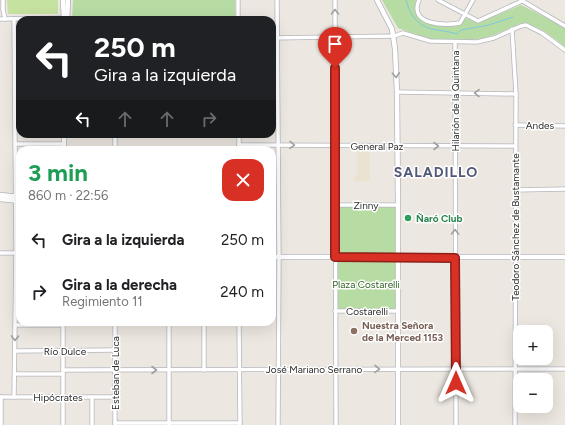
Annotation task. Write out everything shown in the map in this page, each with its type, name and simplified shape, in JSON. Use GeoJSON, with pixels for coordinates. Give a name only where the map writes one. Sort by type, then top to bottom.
{"type":"FeatureCollection","features":[{"type":"Feature","properties":{"kind":"street"},"geometry":{"type":"LineString","coordinates":[[3,0],[5,19]]}},
{"type":"Feature","properties":{"kind":"street"},"geometry":{"type":"LineString","coordinates":[[63,0],[65,16]]}},
{"type":"Feature","properties":{"kind":"street"},"geometry":{"type":"LineString","coordinates":[[66,16],[68,0]]}},
{"type":"Feature","properties":{"kind":"street"},"geometry":{"type":"LineString","coordinates":[[238,0],[238,16]]}},
{"type":"Feature","properties":{"kind":"street"},"geometry":{"type":"LineString","coordinates":[[277,0],[279,257],[278,425]]}},
{"type":"Feature","properties":{"kind":"street"},"geometry":{"type":"LineString","coordinates":[[335,0],[336,425]]}},
{"type":"Feature","properties":{"kind":"street"},"geometry":{"type":"LineString","coordinates":[[377,0],[392,28],[394,36],[397,92],[398,425]]}},
{"type":"Feature","properties":{"kind":"street"},"geometry":{"type":"LineString","coordinates":[[419,0],[416,7],[420,16],[429,23],[447,25],[460,24],[473,0]]}},
{"type":"Feature","properties":{"kind":"street"},"geometry":{"type":"LineString","coordinates":[[438,0],[478,21],[522,1],[565,26]]}},
{"type":"Feature","properties":{"kind":"street"},"geometry":{"type":"LineString","coordinates":[[0,19],[14,19],[16,180]]}},
{"type":"Feature","properties":{"kind":"street"},"geometry":{"type":"LineString","coordinates":[[277,38],[394,36],[403,32],[430,41],[477,42],[521,26],[531,27],[565,50]]}},
{"type":"Feature","properties":{"kind":"street","name":"Teodoro Sánchez de Bustamante"},"geometry":{"type":"LineString","coordinates":[[512,29],[516,94],[515,425]]}},
{"type":"Feature","properties":{"kind":"street","name":"Hilarión de la Quintana"},"geometry":{"type":"LineString","coordinates":[[455,42],[456,425]]}},
{"type":"Feature","properties":{"kind":"street"},"geometry":{"type":"LineString","coordinates":[[397,92],[516,94]]}},
{"type":"Feature","properties":{"kind":"street","name":"Andes"},"geometry":{"type":"LineString","coordinates":[[515,125],[565,126]]}},
{"type":"Feature","properties":{"kind":"street"},"geometry":{"type":"LineString","coordinates":[[15,144],[64,144],[64,138]]}},
{"type":"Feature","properties":{"kind":"street"},"geometry":{"type":"LineString","coordinates":[[239,138],[239,145]]}},
{"type":"Feature","properties":{"kind":"street","name":"General Paz"},"geometry":{"type":"LineString","coordinates":[[239,145],[515,146]]}},
{"type":"Feature","properties":{"kind":"street"},"geometry":{"type":"LineString","coordinates":[[515,190],[565,189]]}},
{"type":"Feature","properties":{"kind":"street"},"geometry":{"type":"LineString","coordinates":[[0,195],[16,199]]}},
{"type":"Feature","properties":{"kind":"street"},"geometry":{"type":"LineString","coordinates":[[0,199],[16,199]]}},
{"type":"Feature","properties":{"kind":"street","name":"Zinny"},"geometry":{"type":"LineString","coordinates":[[335,205],[398,205]]}},
{"type":"Feature","properties":{"kind":"street"},"geometry":{"type":"LineString","coordinates":[[0,253],[16,252]]}},
{"type":"Feature","properties":{"kind":"street"},"geometry":{"type":"LineString","coordinates":[[279,257],[565,257]]}},
{"type":"Feature","properties":{"kind":"street"},"geometry":{"type":"LineString","coordinates":[[14,397],[16,310]]}},
{"type":"Feature","properties":{"kind":"street","name":"Costarelli"},"geometry":{"type":"LineString","coordinates":[[335,312],[398,311]]}},
{"type":"Feature","properties":{"kind":"street"},"geometry":{"type":"LineString","coordinates":[[63,326],[63,425]]}},
{"type":"Feature","properties":{"kind":"street","name":"Esteban de Luca"},"geometry":{"type":"LineString","coordinates":[[115,326],[115,424]]}},
{"type":"Feature","properties":{"kind":"street"},"geometry":{"type":"LineString","coordinates":[[169,326],[169,424]]}},
{"type":"Feature","properties":{"kind":"street"},"geometry":{"type":"LineString","coordinates":[[204,326],[204,370]]}},
{"type":"Feature","properties":{"kind":"street"},"geometry":{"type":"LineString","coordinates":[[115,424],[240,424],[239,326]]}},
{"type":"Feature","properties":{"kind":"street","name":"Río Dulce"},"geometry":{"type":"LineString","coordinates":[[15,351],[115,350]]}},
{"type":"Feature","properties":{"kind":"street","name":"José Mariano Serrano"},"geometry":{"type":"LineString","coordinates":[[15,374],[115,370],[279,370],[335,368],[565,369]]}},
{"type":"Feature","properties":{"kind":"street"},"geometry":{"type":"LineString","coordinates":[[1,397],[1,425]]}},
{"type":"Feature","properties":{"kind":"street","name":"Hipócrates"},"geometry":{"type":"LineString","coordinates":[[1,397],[115,397]]}},
{"type":"Feature","properties":{"kind":"street"},"geometry":{"type":"LineString","coordinates":[[92,397],[92,425]]}},
{"type":"Feature","properties":{"kind":"shaded area"},"geometry":{"type":"Polygon","coordinates":[[[357,149],[370,149],[370,181],[354,182],[354,175],[357,175],[357,149]]]}},
{"type":"Feature","properties":{"kind":"green space"},"geometry":{"type":"Polygon","coordinates":[[[7,0],[58,0],[58,14],[8,14],[7,0]]]}},
{"type":"Feature","properties":{"kind":"green space"},"geometry":{"type":"Polygon","coordinates":[[[73,0],[235,0],[235,16],[72,16],[73,0]]]}},
{"type":"Feature","properties":{"kind":"green space"},"geometry":{"type":"Polygon","coordinates":[[[382,0],[416,0],[415,9],[418,16],[430,23],[446,26],[461,25],[466,18],[478,23],[521,5],[565,27],[565,47],[544,31],[532,25],[525,24],[519,24],[494,35],[472,40],[430,39],[398,28],[382,0]]]}},
{"type":"Feature","properties":{"kind":"green space","name":"Plaza Costarelli"},"geometry":{"type":"Polygon","coordinates":[[[335,205],[398,205],[398,311],[335,311],[335,205]]]}},
{"type":"Feature","properties":{"kind":"waterway"},"geometry":{"type":"LineString","coordinates":[[406,0],[409,10],[414,18],[422,25],[432,29],[457,34],[461,30],[489,25],[513,17]]}},
{"type":"Feature","properties":{"kind":"place","name":"Ñaró Club"},"geometry":{"type":"Point","coordinates":[408,218]}},
{"type":"Feature","properties":{"kind":"place","name":"Nuestra Señora de la Merced 1153"},"geometry":{"type":"Point","coordinates":[354,331]}},
{"type":"Feature","properties":{"kind":"district","name":"SALADILLO"},"geometry":{"type":"Point","coordinates":[436,172]}},
{"type":"Feature","properties":{"kind":"route"},"geometry":{"type":"LineString","coordinates":[[335,68],[335,257],[455,258],[456,383]]}}]}
